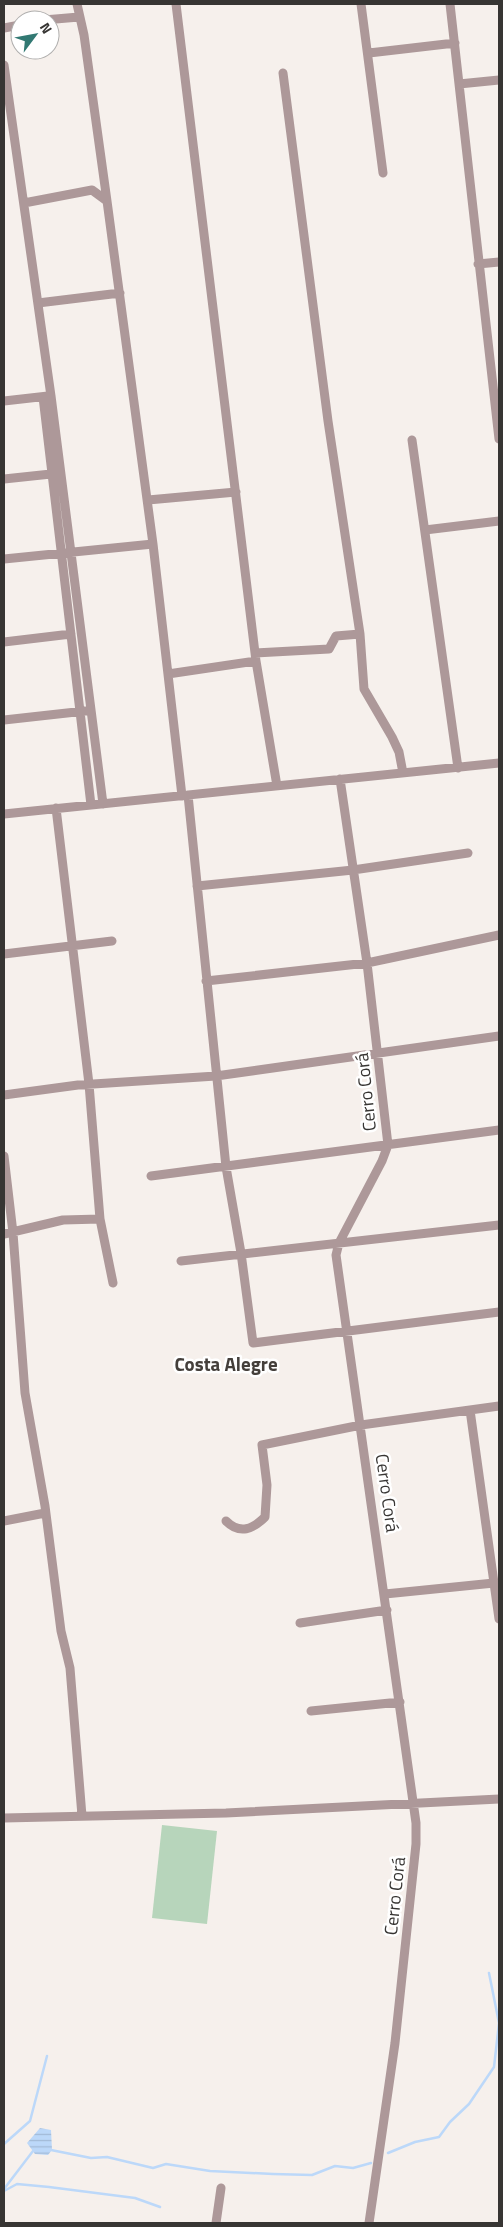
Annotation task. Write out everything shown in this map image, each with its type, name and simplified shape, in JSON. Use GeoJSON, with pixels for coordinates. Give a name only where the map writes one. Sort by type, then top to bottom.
{"type":"FeatureCollection","features":[{"type":"Feature","properties":{"kind":"street"},"geometry":{"type":"LineString","coordinates":[[77,4],[84,35],[148,500],[168,674],[197,886],[226,1167],[241,1253],[253,1343],[499,1312]]}},
{"type":"Feature","properties":{"kind":"street"},"geometry":{"type":"LineString","coordinates":[[176,4],[255,657],[277,786]]}},
{"type":"Feature","properties":{"kind":"street"},"geometry":{"type":"LineString","coordinates":[[361,4],[369,53],[383,173]]}},
{"type":"Feature","properties":{"kind":"street"},"geometry":{"type":"LineString","coordinates":[[450,4],[499,439]]}},
{"type":"Feature","properties":{"kind":"street"},"geometry":{"type":"LineString","coordinates":[[60,19],[79,17]]}},
{"type":"Feature","properties":{"kind":"street"},"geometry":{"type":"LineString","coordinates":[[369,53],[455,44]]}},
{"type":"Feature","properties":{"kind":"street"},"geometry":{"type":"LineString","coordinates":[[4,65],[38,303],[66,553],[71,634],[92,805]]}},
{"type":"Feature","properties":{"kind":"street"},"geometry":{"type":"LineString","coordinates":[[283,73],[328,421],[360,634],[364,689],[392,737],[399,752],[404,773]]}},
{"type":"Feature","properties":{"kind":"street"},"geometry":{"type":"LineString","coordinates":[[459,84],[499,80]]}},
{"type":"Feature","properties":{"kind":"street"},"geometry":{"type":"LineString","coordinates":[[24,203],[92,190],[107,201]]}},
{"type":"Feature","properties":{"kind":"street"},"geometry":{"type":"LineString","coordinates":[[478,264],[499,262]]}},
{"type":"Feature","properties":{"kind":"street"},"geometry":{"type":"LineString","coordinates":[[38,303],[120,293]]}},
{"type":"Feature","properties":{"kind":"street"},"geometry":{"type":"LineString","coordinates":[[4,401],[47,396]]}},
{"type":"Feature","properties":{"kind":"street"},"geometry":{"type":"LineString","coordinates":[[47,396],[52,474],[66,553],[103,804]]}},
{"type":"Feature","properties":{"kind":"street"},"geometry":{"type":"LineString","coordinates":[[412,440],[458,768]]}},
{"type":"Feature","properties":{"kind":"street"},"geometry":{"type":"LineString","coordinates":[[4,480],[52,474]]}},
{"type":"Feature","properties":{"kind":"street"},"geometry":{"type":"LineString","coordinates":[[148,500],[236,492]]}},
{"type":"Feature","properties":{"kind":"street"},"geometry":{"type":"LineString","coordinates":[[425,530],[499,521]]}},
{"type":"Feature","properties":{"kind":"street"},"geometry":{"type":"LineString","coordinates":[[4,559],[153,544]]}},
{"type":"Feature","properties":{"kind":"street"},"geometry":{"type":"LineString","coordinates":[[4,642],[71,634]]}},
{"type":"Feature","properties":{"kind":"street"},"geometry":{"type":"LineString","coordinates":[[168,674],[255,657],[329,649],[336,636],[360,634]]}},
{"type":"Feature","properties":{"kind":"street"},"geometry":{"type":"LineString","coordinates":[[4,720],[90,710]]}},
{"type":"Feature","properties":{"kind":"street"},"geometry":{"type":"LineString","coordinates":[[4,814],[499,763]]}},
{"type":"Feature","properties":{"kind":"street","name":"Cerro Corá"},"geometry":{"type":"LineString","coordinates":[[340,779],[367,963],[388,1145],[382,1161],[338,1244],[336,1255],[414,1804],[416,1844],[395,2043],[368,2223]]}},
{"type":"Feature","properties":{"kind":"street"},"geometry":{"type":"LineString","coordinates":[[56,808],[89,1084],[100,1219],[113,1282]]}},
{"type":"Feature","properties":{"kind":"street"},"geometry":{"type":"LineString","coordinates":[[197,886],[353,870],[468,853]]}},
{"type":"Feature","properties":{"kind":"street"},"geometry":{"type":"LineString","coordinates":[[206,981],[367,963],[499,935]]}},
{"type":"Feature","properties":{"kind":"street"},"geometry":{"type":"LineString","coordinates":[[4,954],[112,941]]}},
{"type":"Feature","properties":{"kind":"street"},"geometry":{"type":"LineString","coordinates":[[4,1095],[89,1084],[216,1076],[499,1036]]}},
{"type":"Feature","properties":{"kind":"street"},"geometry":{"type":"LineString","coordinates":[[151,1176],[499,1130]]}},
{"type":"Feature","properties":{"kind":"street"},"geometry":{"type":"LineString","coordinates":[[4,1156],[8,1233],[25,1393],[46,1513],[61,1631],[70,1668],[82,1816]]}},
{"type":"Feature","properties":{"kind":"street"},"geometry":{"type":"LineString","coordinates":[[8,1233],[63,1220],[100,1219]]}},
{"type":"Feature","properties":{"kind":"street"},"geometry":{"type":"LineString","coordinates":[[181,1261],[499,1225]]}},
{"type":"Feature","properties":{"kind":"street"},"geometry":{"type":"LineString","coordinates":[[226,1521],[233,1528],[245,1530],[254,1527],[265,1517],[267,1485],[262,1445],[361,1425],[499,1406]]}},
{"type":"Feature","properties":{"kind":"street"},"geometry":{"type":"LineString","coordinates":[[470,1410],[499,1619]]}},
{"type":"Feature","properties":{"kind":"street"},"geometry":{"type":"LineString","coordinates":[[4,1521],[46,1513]]}},
{"type":"Feature","properties":{"kind":"street"},"geometry":{"type":"LineString","coordinates":[[385,1594],[494,1583]]}},
{"type":"Feature","properties":{"kind":"street"},"geometry":{"type":"LineString","coordinates":[[300,1623],[387,1610]]}},
{"type":"Feature","properties":{"kind":"street"},"geometry":{"type":"LineString","coordinates":[[311,1711],[400,1702]]}},
{"type":"Feature","properties":{"kind":"street"},"geometry":{"type":"LineString","coordinates":[[4,1818],[226,1813],[499,1799]]}},
{"type":"Feature","properties":{"kind":"street"},"geometry":{"type":"LineString","coordinates":[[216,2223],[221,2188]]}},
{"type":"Feature","properties":{"kind":"green space"},"geometry":{"type":"Polygon","coordinates":[[[162,1825],[217,1831],[207,1924],[152,1918],[162,1825]]]}},
{"type":"Feature","properties":{"kind":"water"},"geometry":{"type":"Polygon","coordinates":[[[40,2128],[51,2130],[52,2150],[48,2155],[35,2154],[27,2143],[40,2128]]]}},
{"type":"Feature","properties":{"kind":"waterway"},"geometry":{"type":"LineString","coordinates":[[388,2153],[415,2142],[439,2137],[450,2122],[469,2104],[494,2067],[499,2023],[489,1973]]}},
{"type":"Feature","properties":{"kind":"waterway"},"geometry":{"type":"LineString","coordinates":[[4,2144],[30,2121],[47,2056]]}},
{"type":"Feature","properties":{"kind":"waterway"},"geometry":{"type":"LineString","coordinates":[[51,2150],[91,2158],[107,2157],[153,2168],[166,2164],[210,2171],[273,2174],[312,2175],[335,2166],[353,2168],[371,2163]]}},
{"type":"Feature","properties":{"kind":"waterway"},"geometry":{"type":"LineString","coordinates":[[4,2189],[33,2151]]}},
{"type":"Feature","properties":{"kind":"waterway"},"geometry":{"type":"LineString","coordinates":[[4,2191],[17,2184],[49,2187],[135,2198],[160,2207]]}},
{"type":"Feature","properties":{"kind":"district","name":"Costa Alegre"},"geometry":{"type":"Point","coordinates":[226,1364]}}]}
